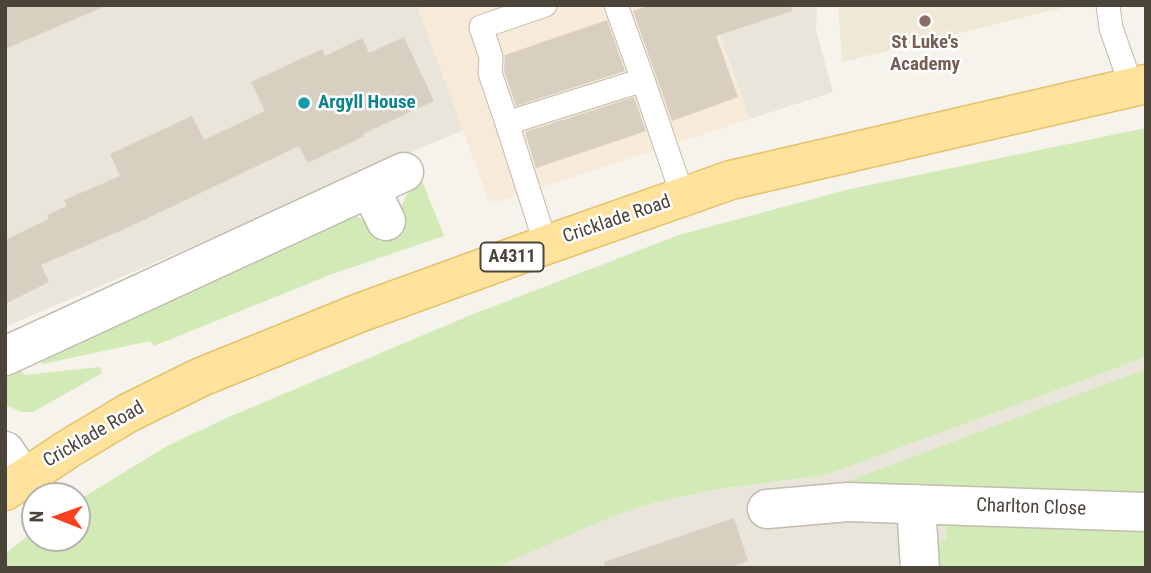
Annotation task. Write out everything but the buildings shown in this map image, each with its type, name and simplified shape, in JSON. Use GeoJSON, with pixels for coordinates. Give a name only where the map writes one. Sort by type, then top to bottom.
{"type":"FeatureCollection","features":[{"type":"Feature","properties":{"kind":"main road","name":"Cricklade Road"},"geometry":{"type":"LineString","coordinates":[[11,473],[201,377],[348,318],[683,197],[754,174],[1139,86]]}},
{"type":"Feature","properties":{"kind":"street"},"geometry":{"type":"LineString","coordinates":[[5,356],[387,193]]}},
{"type":"Feature","properties":{"kind":"street","name":"Charlton Close"},"geometry":{"type":"LineString","coordinates":[[767,509],[848,502],[1146,512]]}},
{"type":"Feature","properties":{"kind":"street"},"geometry":{"type":"LineString","coordinates":[[916,504],[920,568]]}},
{"type":"Feature","properties":{"kind":"lane"},"geometry":{"type":"LineString","coordinates":[[545,5],[481,27],[491,57],[490,73],[546,245]]}},
{"type":"Feature","properties":{"kind":"lane"},"geometry":{"type":"LineString","coordinates":[[616,5],[683,197]]}},
{"type":"Feature","properties":{"kind":"lane"},"geometry":{"type":"LineString","coordinates":[[1108,5],[1111,28],[1139,86]]}},
{"type":"Feature","properties":{"kind":"lane"},"geometry":{"type":"LineString","coordinates":[[507,123],[643,80]]}},
{"type":"Feature","properties":{"kind":"shaded area"},"geometry":{"type":"Polygon","coordinates":[[[5,5],[417,5],[463,130],[5,327],[5,5]]]}},
{"type":"Feature","properties":{"kind":"shaded area"},"geometry":{"type":"Polygon","coordinates":[[[417,5],[709,5],[750,119],[490,204],[417,5]]]}},
{"type":"Feature","properties":{"kind":"shaded area"},"geometry":{"type":"Polygon","coordinates":[[[709,5],[817,5],[816,30],[833,92],[750,119],[709,5]]]}},
{"type":"Feature","properties":{"kind":"shaded area","name":"St Luke's Academy"},"geometry":{"type":"Polygon","coordinates":[[[838,5],[1074,5],[842,62],[838,5]]]}},
{"type":"Feature","properties":{"kind":"shaded area"},"geometry":{"type":"Polygon","coordinates":[[[1146,357],[1146,568],[495,568],[603,519],[653,503],[719,489],[826,475],[1146,357]]]}},
{"type":"Feature","properties":{"kind":"green space"},"geometry":{"type":"Polygon","coordinates":[[[1146,128],[1146,357],[826,475],[719,489],[653,503],[603,520],[495,568],[5,568],[5,554],[21,541],[21,552],[91,552],[91,492],[167,446],[229,417],[466,317],[679,235],[850,189],[1146,128]]]}},
{"type":"Feature","properties":{"kind":"green space"},"geometry":{"type":"Polygon","coordinates":[[[421,178],[444,236],[332,274],[154,346],[150,341],[43,364],[39,355],[349,215],[367,224],[379,242],[402,232],[403,202],[421,178]]]}},
{"type":"Feature","properties":{"kind":"green space"},"geometry":{"type":"Polygon","coordinates":[[[18,366],[24,375],[100,367],[102,373],[33,412],[22,412],[5,405],[5,372],[18,366]]]}},
{"type":"Feature","properties":{"kind":"green space"},"geometry":{"type":"Polygon","coordinates":[[[1146,369],[1146,500],[841,484],[1146,369]]]}},
{"type":"Feature","properties":{"kind":"green space"},"geometry":{"type":"Polygon","coordinates":[[[946,517],[1146,522],[1146,568],[937,568],[936,545],[946,539],[946,517]]]}},
{"type":"Feature","properties":{"kind":"place","name":"St Luke's Academy"},"geometry":{"type":"Point","coordinates":[925,21]}},
{"type":"Feature","properties":{"kind":"place","name":"Argyll House"},"geometry":{"type":"Point","coordinates":[304,103]}}]}
